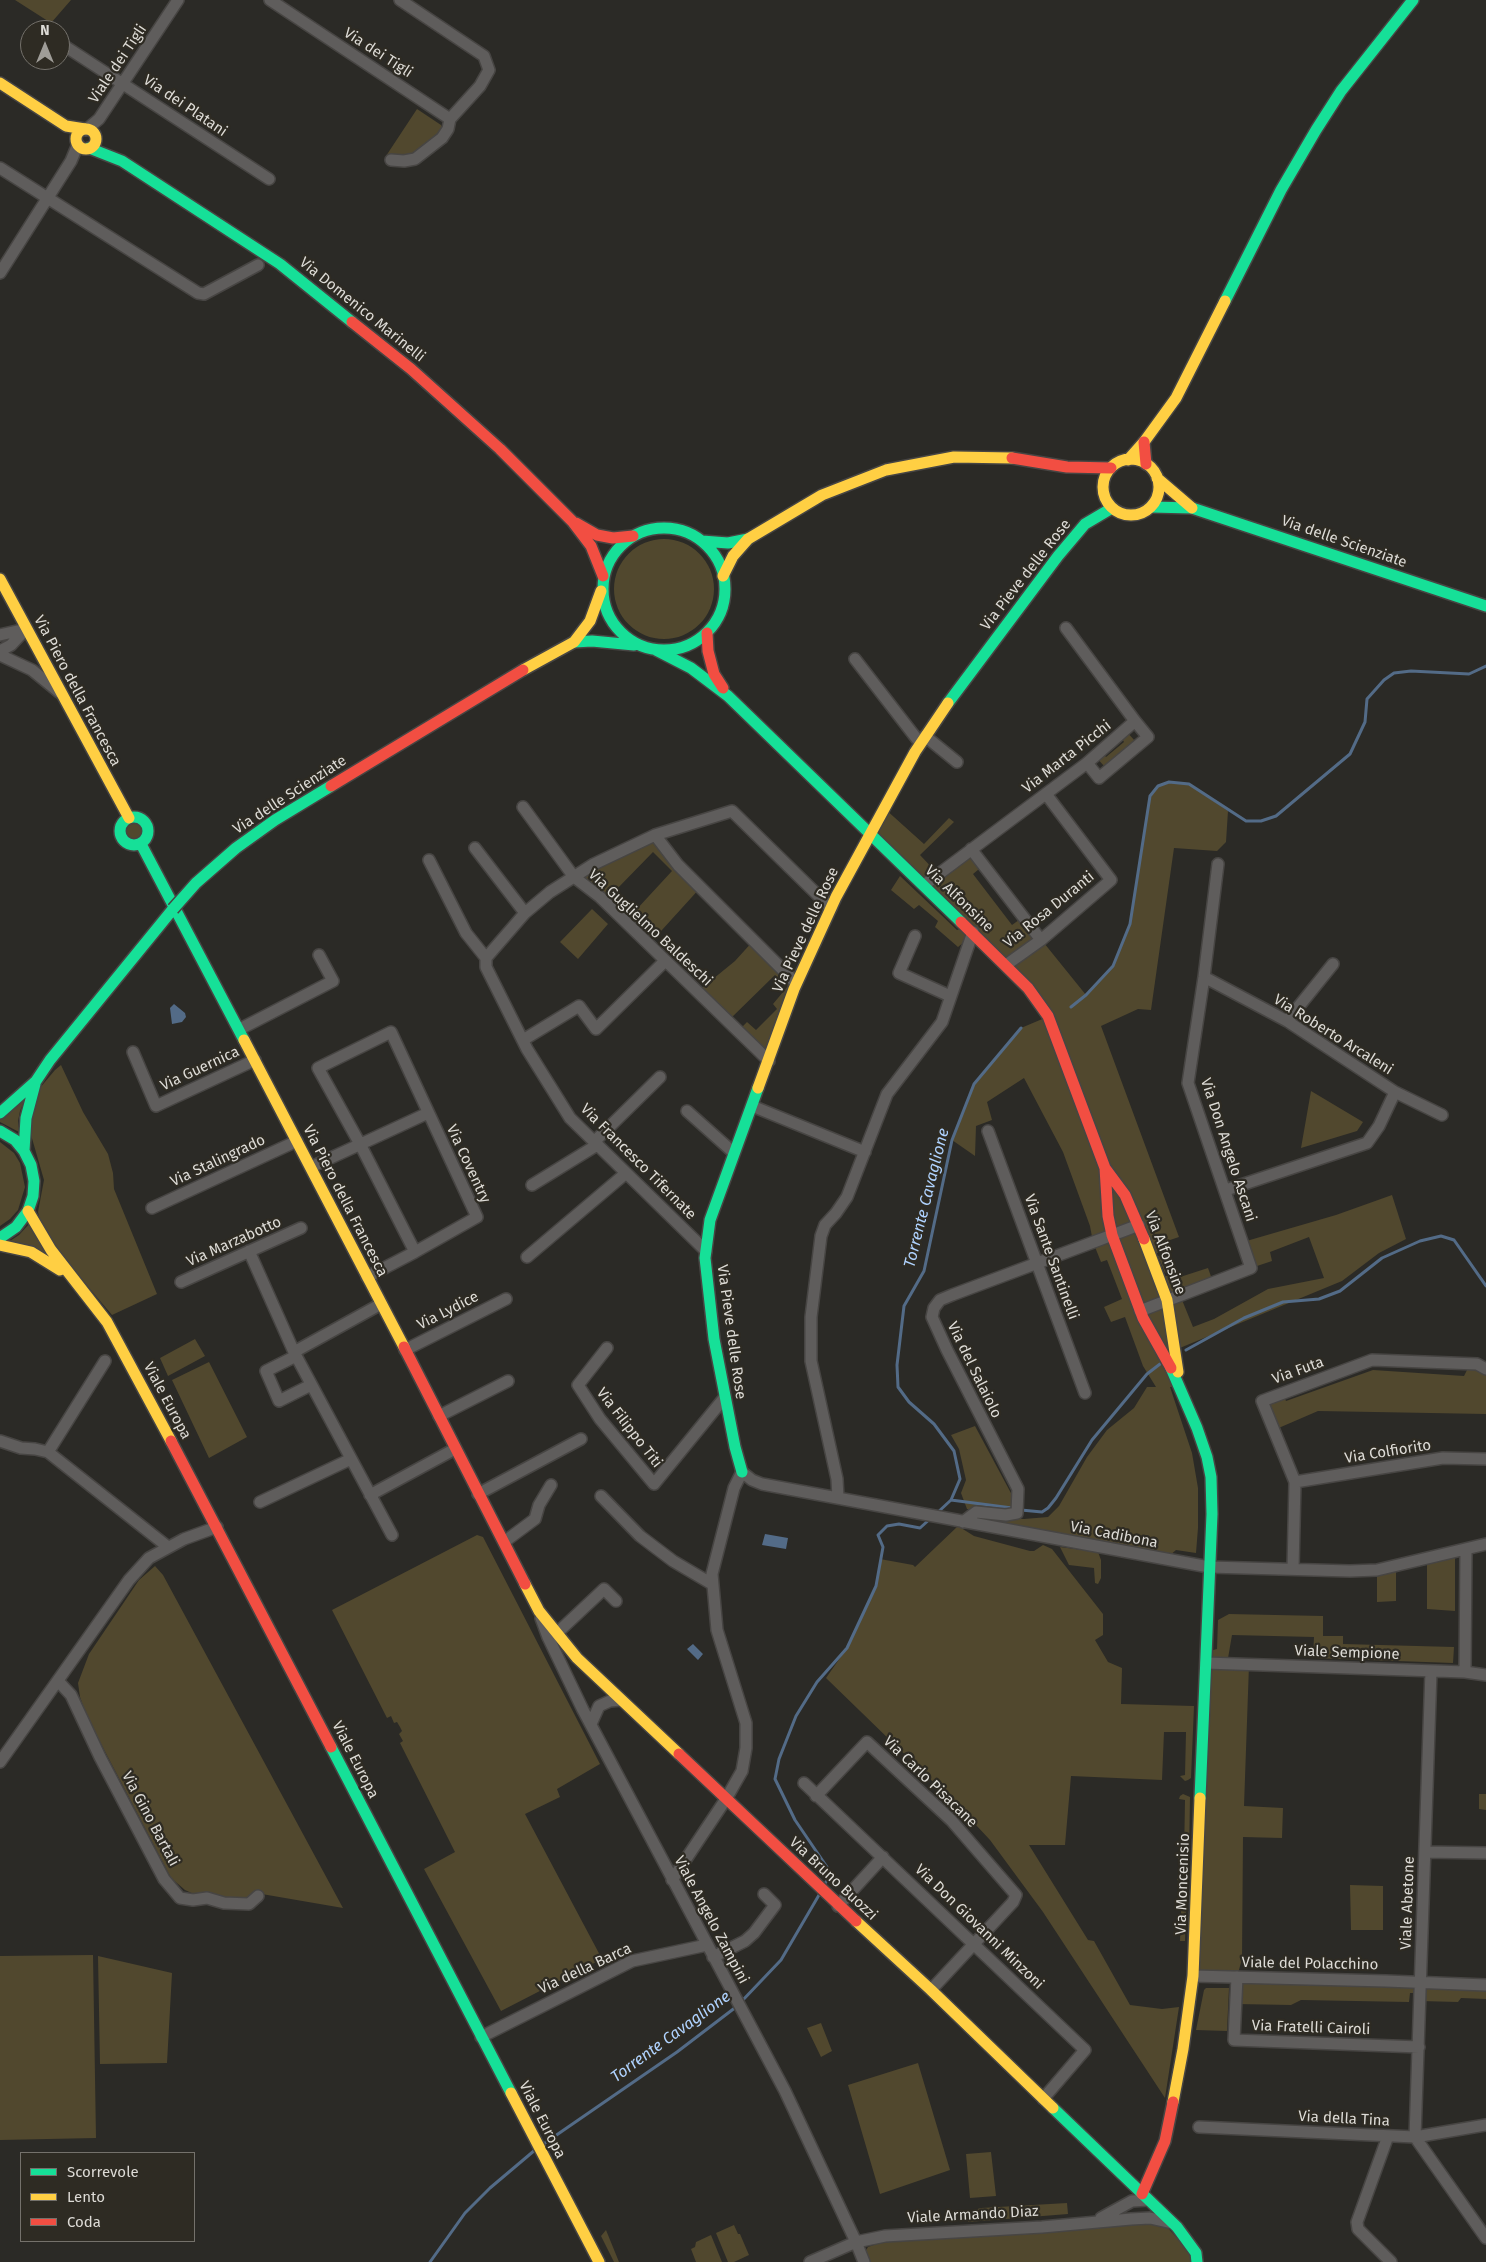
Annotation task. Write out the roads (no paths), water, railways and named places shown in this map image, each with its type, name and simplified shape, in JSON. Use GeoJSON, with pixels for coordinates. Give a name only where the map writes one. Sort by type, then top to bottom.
{"type":"FeatureCollection","features":[{"type":"Feature","properties":{"kind":"main road"},"geometry":{"type":"LineString","coordinates":[[1128,460],[1144,442],[1176,398],[1280,190],[1316,130],[1341,92],[1413,0]]}},
{"type":"Feature","properties":{"kind":"main road"},"geometry":{"type":"LineString","coordinates":[[0,83],[86,139]]}},
{"type":"Feature","properties":{"kind":"main road","name":"Via Domenico Marinelli"},"geometry":{"type":"LineString","coordinates":[[86,139],[280,264],[356,322],[500,449],[572,521]]}},
{"type":"Feature","properties":{"kind":"main road"},"geometry":{"type":"LineString","coordinates":[[1144,442],[1146,464]]}},
{"type":"Feature","properties":{"kind":"main road"},"geometry":{"type":"LineString","coordinates":[[724,576],[733,556],[748,539],[822,496],[886,470],[954,457],[982,456],[1066,467],[1111,468]]}},
{"type":"Feature","properties":{"kind":"main road"},"geometry":{"type":"LineString","coordinates":[[1066,467],[1096,486],[1112,508],[1128,515],[1140,514],[1151,506],[1157,495],[1157,478],[1146,464],[1138,460],[1118,462],[1096,486]]}},
{"type":"Feature","properties":{"kind":"main road","name":"Via delle Scienziate"},"geometry":{"type":"LineString","coordinates":[[1157,478],[1192,508]]}},
{"type":"Feature","properties":{"kind":"main road","name":"Via delle Scienziate"},"geometry":{"type":"LineString","coordinates":[[1151,506],[1192,508],[1486,606]]}},
{"type":"Feature","properties":{"kind":"main road","name":"Via Pieve delle Rose"},"geometry":{"type":"LineString","coordinates":[[742,1472],[714,1339],[706,1251],[710,1220],[796,983],[831,908],[922,740],[1058,556],[1085,524],[1112,508]]}},
{"type":"Feature","properties":{"kind":"main road"},"geometry":{"type":"LineString","coordinates":[[572,521],[597,535],[612,538],[633,536],[654,529],[668,528],[684,531],[702,541],[716,557],[724,576],[724,602],[714,624],[706,633],[687,646],[674,650],[656,650],[642,647],[620,633],[610,620],[604,606],[603,581],[591,546],[572,521]]}},
{"type":"Feature","properties":{"kind":"main road"},"geometry":{"type":"LineString","coordinates":[[603,581],[612,556],[620,546],[633,536]]}},
{"type":"Feature","properties":{"kind":"main road"},"geometry":{"type":"LineString","coordinates":[[702,541],[728,543],[748,539]]}},
{"type":"Feature","properties":{"kind":"main road","name":"Via Piero della Francesca"},"geometry":{"type":"LineString","coordinates":[[0,578],[129,818]]}},
{"type":"Feature","properties":{"kind":"main road","name":"Via delle Scienziate"},"geometry":{"type":"LineString","coordinates":[[0,1113],[36,1081],[50,1060],[196,883],[236,848],[275,820],[523,670],[574,642],[590,621],[603,581]]}},
{"type":"Feature","properties":{"kind":"main road","name":"Via Alfonsine"},"geometry":{"type":"LineString","coordinates":[[706,633],[714,674],[728,696]]}},
{"type":"Feature","properties":{"kind":"main road","name":"Via delle Scienziate"},"geometry":{"type":"LineString","coordinates":[[574,642],[592,641],[642,647]]}},
{"type":"Feature","properties":{"kind":"main road","name":"Via Alfonsine"},"geometry":{"type":"LineString","coordinates":[[656,650],[691,668],[728,696],[869,835],[1006,964],[1028,988],[1048,1016],[1104,1168],[1108,1216],[1112,1234],[1140,1311],[1180,1386],[1205,1450],[1211,1478],[1209,1567]]}},
{"type":"Feature","properties":{"kind":"main road"},"geometry":{"type":"LineString","coordinates":[[129,818],[140,818],[148,826],[147,837],[141,844],[132,845],[122,838],[121,826],[129,818]]}},
{"type":"Feature","properties":{"kind":"main road","name":"Via Piero della Francesca"},"geometry":{"type":"LineString","coordinates":[[141,844],[240,1029],[519,1573]]}},
{"type":"Feature","properties":{"kind":"main road","name":"Via delle Scienziate"},"geometry":{"type":"LineString","coordinates":[[24,1151],[26,1118],[36,1081]]}},
{"type":"Feature","properties":{"kind":"main road"},"geometry":{"type":"LineString","coordinates":[[0,1131],[15,1140],[24,1151],[31,1165],[34,1180],[33,1196],[28,1211],[16,1227],[0,1238]]}},
{"type":"Feature","properties":{"kind":"main road","name":"Via Alfonsine"},"geometry":{"type":"LineString","coordinates":[[1104,1168],[1125,1196],[1139,1225],[1168,1300],[1180,1386]]}},
{"type":"Feature","properties":{"kind":"main road","name":"Viale Europa"},"geometry":{"type":"LineString","coordinates":[[28,1211],[48,1246],[107,1322],[217,1527],[599,2262]]}},
{"type":"Feature","properties":{"kind":"main road","name":"Viale Europa"},"geometry":{"type":"LineString","coordinates":[[0,1245],[22,1249],[36,1255],[74,1279]]}},
{"type":"Feature","properties":{"kind":"main road","name":"Via Moncenisio"},"geometry":{"type":"LineString","coordinates":[[1145,2197],[1165,2141],[1183,2049],[1193,1976],[1209,1567]]}},
{"type":"Feature","properties":{"kind":"main road","name":"Via Bruno Buozzi"},"geometry":{"type":"LineString","coordinates":[[519,1573],[539,1611],[577,1658],[838,1906],[931,1990],[1145,2197]]}},
{"type":"Feature","properties":{"kind":"main road"},"geometry":{"type":"LineString","coordinates":[[1145,2197],[1189,2241],[1196,2253],[1197,2262]]}},
{"type":"Feature","properties":{"kind":"street","name":"Viale dei Tigli"},"geometry":{"type":"LineString","coordinates":[[0,273],[71,161],[178,0]]}},
{"type":"Feature","properties":{"kind":"street","name":"Via dei Tigli"},"geometry":{"type":"LineString","coordinates":[[270,0],[450,119]]}},
{"type":"Feature","properties":{"kind":"street"},"geometry":{"type":"LineString","coordinates":[[391,160],[404,161],[415,159],[442,138],[448,128],[450,119],[480,86],[489,70],[484,56],[400,0]]}},
{"type":"Feature","properties":{"kind":"street","name":"Via dei Platani"},"geometry":{"type":"LineString","coordinates":[[70,49],[269,179]]}},
{"type":"Feature","properties":{"kind":"street"},"geometry":{"type":"LineString","coordinates":[[0,168],[198,293],[204,294],[258,265]]}},
{"type":"Feature","properties":{"kind":"street","name":"Via Marta Picchi"},"geometry":{"type":"LineString","coordinates":[[924,885],[1087,763],[1135,721],[1066,628]]}},
{"type":"Feature","properties":{"kind":"street"},"geometry":{"type":"LineString","coordinates":[[0,635],[26,629]]}},
{"type":"Feature","properties":{"kind":"street"},"geometry":{"type":"LineString","coordinates":[[26,629],[11,646],[0,653],[32,670],[64,696]]}},
{"type":"Feature","properties":{"kind":"street"},"geometry":{"type":"LineString","coordinates":[[855,659],[922,740],[957,762]]}},
{"type":"Feature","properties":{"kind":"street"},"geometry":{"type":"LineString","coordinates":[[1087,763],[1099,778],[1148,737],[1135,721]]}},
{"type":"Feature","properties":{"kind":"street","name":"Via Rosa Duranti"},"geometry":{"type":"LineString","coordinates":[[1006,964],[1041,940],[1111,880],[1046,794]]}},
{"type":"Feature","properties":{"kind":"street","name":"Via Guglielmo Baldeschi"},"geometry":{"type":"LineString","coordinates":[[523,807],[574,877],[600,897],[769,1061]]}},
{"type":"Feature","properties":{"kind":"street"},"geometry":{"type":"LineString","coordinates":[[429,860],[466,933],[486,958],[525,913],[550,892],[594,864],[654,834],[732,811],[831,908]]}},
{"type":"Feature","properties":{"kind":"street"},"geometry":{"type":"LineString","coordinates":[[654,834],[678,865],[796,983]]}},
{"type":"Feature","properties":{"kind":"street"},"geometry":{"type":"LineString","coordinates":[[476,848],[525,913]]}},
{"type":"Feature","properties":{"kind":"street"},"geometry":{"type":"LineString","coordinates":[[971,849],[1041,940]]}},
{"type":"Feature","properties":{"kind":"street","name":"Via Don Angelo Ascani"},"geometry":{"type":"LineString","coordinates":[[1140,1311],[1251,1268],[1188,1082],[1204,977],[1218,864]]}},
{"type":"Feature","properties":{"kind":"street"},"geometry":{"type":"LineString","coordinates":[[838,1498],[837,1479],[811,1361],[811,1317],[821,1236],[824,1225],[847,1197],[887,1094],[942,1022],[973,932]]}},
{"type":"Feature","properties":{"kind":"street"},"geometry":{"type":"LineString","coordinates":[[915,936],[899,973],[950,996]]}},
{"type":"Feature","properties":{"kind":"street"},"geometry":{"type":"LineString","coordinates":[[240,1029],[332,981],[319,955]]}},
{"type":"Feature","properties":{"kind":"street","name":"Via Francesco Tifernate"},"geometry":{"type":"LineString","coordinates":[[486,958],[486,966],[523,1040],[570,1118],[625,1174],[706,1251]]}},
{"type":"Feature","properties":{"kind":"street"},"geometry":{"type":"LineString","coordinates":[[523,1040],[579,1006],[596,1029],[665,961]]}},
{"type":"Feature","properties":{"kind":"street"},"geometry":{"type":"LineString","coordinates":[[1287,1021],[1334,964]]}},
{"type":"Feature","properties":{"kind":"street","name":"Via Roberto Arcaleni"},"geometry":{"type":"LineString","coordinates":[[1204,977],[1287,1021],[1394,1092],[1378,1126],[1367,1142],[1226,1190]]}},
{"type":"Feature","properties":{"kind":"street","name":"Via Coventry"},"geometry":{"type":"LineString","coordinates":[[367,1277],[415,1252],[477,1217],[391,1032],[318,1068],[360,1144],[415,1252]]}},
{"type":"Feature","properties":{"kind":"street","name":"Via Guernica"},"geometry":{"type":"LineString","coordinates":[[133,1052],[156,1106],[255,1060]]}},
{"type":"Feature","properties":{"kind":"street"},"geometry":{"type":"LineString","coordinates":[[532,1185],[595,1143],[660,1077]]}},
{"type":"Feature","properties":{"kind":"street"},"geometry":{"type":"LineString","coordinates":[[1394,1092],[1442,1115]]}},
{"type":"Feature","properties":{"kind":"street"},"geometry":{"type":"LineString","coordinates":[[752,1106],[865,1152]]}},
{"type":"Feature","properties":{"kind":"street"},"geometry":{"type":"LineString","coordinates":[[688,1110],[734,1153]]}},
{"type":"Feature","properties":{"kind":"street","name":"Via Coventry"},"geometry":{"type":"LineString","coordinates":[[311,1167],[428,1113]]}},
{"type":"Feature","properties":{"kind":"street","name":"Via Sante Santinelli"},"geometry":{"type":"LineString","coordinates":[[988,1131],[1085,1393]]}},
{"type":"Feature","properties":{"kind":"street","name":"Via Stalingrado"},"geometry":{"type":"LineString","coordinates":[[152,1208],[297,1141]]}},
{"type":"Feature","properties":{"kind":"street"},"geometry":{"type":"LineString","coordinates":[[527,1257],[625,1174]]}},
{"type":"Feature","properties":{"kind":"street","name":"Via del Salaiolo"},"geometry":{"type":"LineString","coordinates":[[963,1522],[976,1512],[1006,1515],[1017,1513],[1018,1489],[939,1333],[932,1317],[934,1308],[940,1300],[952,1295],[1139,1225]]}},
{"type":"Feature","properties":{"kind":"street","name":"Via Marzabotto"},"geometry":{"type":"LineString","coordinates":[[181,1282],[301,1228]]}},
{"type":"Feature","properties":{"kind":"street"},"geometry":{"type":"LineString","coordinates":[[249,1251],[295,1354],[392,1535]]}},
{"type":"Feature","properties":{"kind":"street","name":"Via Lydice"},"geometry":{"type":"LineString","coordinates":[[405,1350],[506,1299]]}},
{"type":"Feature","properties":{"kind":"street"},"geometry":{"type":"LineString","coordinates":[[312,1385],[279,1401],[266,1371],[380,1304]]}},
{"type":"Feature","properties":{"kind":"street","name":"Via Filippo Titi"},"geometry":{"type":"LineString","coordinates":[[607,1348],[578,1385],[600,1418],[654,1484],[725,1397]]}},
{"type":"Feature","properties":{"kind":"street","name":"Via Futa"},"geometry":{"type":"LineString","coordinates":[[1293,1569],[1295,1482],[1262,1401],[1372,1360],[1477,1364],[1486,1369]]}},
{"type":"Feature","properties":{"kind":"street"},"geometry":{"type":"LineString","coordinates":[[48,1452],[105,1361]]}},
{"type":"Feature","properties":{"kind":"street"},"geometry":{"type":"LineString","coordinates":[[439,1416],[508,1381]]}},
{"type":"Feature","properties":{"kind":"street"},"geometry":{"type":"LineString","coordinates":[[478,1494],[581,1439]]}},
{"type":"Feature","properties":{"kind":"street"},"geometry":{"type":"LineString","coordinates":[[0,1441],[21,1448],[36,1448],[48,1452],[168,1547]]}},
{"type":"Feature","properties":{"kind":"street"},"geometry":{"type":"LineString","coordinates":[[370,1495],[455,1449]]}},
{"type":"Feature","properties":{"kind":"street","name":"Via Colfiorito"},"geometry":{"type":"LineString","coordinates":[[1295,1482],[1443,1458],[1486,1459]]}},
{"type":"Feature","properties":{"kind":"street"},"geometry":{"type":"LineString","coordinates":[[260,1502],[351,1459]]}},
{"type":"Feature","properties":{"kind":"street"},"geometry":{"type":"LineString","coordinates":[[672,1880],[726,1799],[742,1771],[746,1748],[746,1723],[717,1630],[712,1584],[712,1574],[734,1488],[742,1472]]}},
{"type":"Feature","properties":{"kind":"street","name":"Via Cadibona"},"geometry":{"type":"LineString","coordinates":[[742,1472],[752,1480],[762,1484],[1209,1567],[1377,1570],[1486,1544]]}},
{"type":"Feature","properties":{"kind":"street"},"geometry":{"type":"LineString","coordinates":[[504,1542],[535,1519],[539,1505],[551,1485]]}},
{"type":"Feature","properties":{"kind":"street"},"geometry":{"type":"LineString","coordinates":[[601,1496],[640,1536],[673,1561],[712,1584]]}},
{"type":"Feature","properties":{"kind":"street"},"geometry":{"type":"LineString","coordinates":[[0,1762],[129,1580],[149,1558],[168,1547],[217,1527]]}},
{"type":"Feature","properties":{"kind":"street"},"geometry":{"type":"LineString","coordinates":[[1465,1672],[1466,1550]]}},
{"type":"Feature","properties":{"kind":"street"},"geometry":{"type":"LineString","coordinates":[[556,1634],[604,1589],[616,1601]]}},
{"type":"Feature","properties":{"kind":"street","name":"Viale Angelo Zampini"},"geometry":{"type":"LineString","coordinates":[[539,1611],[548,1637],[591,1724],[784,2091],[864,2262]]}},
{"type":"Feature","properties":{"kind":"street","name":"Viale Sempione"},"geometry":{"type":"LineString","coordinates":[[1206,1663],[1465,1672],[1486,1675]]}},
{"type":"Feature","properties":{"kind":"street","name":"Viale Abetone"},"geometry":{"type":"LineString","coordinates":[[1415,2137],[1431,1671]]}},
{"type":"Feature","properties":{"kind":"street","name":"Via Gino Bartali"},"geometry":{"type":"LineString","coordinates":[[58,1681],[72,1694],[100,1757],[164,1878],[180,1898],[193,1900],[207,1898],[224,1903],[249,1904],[258,1896]]}},
{"type":"Feature","properties":{"kind":"street"},"geometry":{"type":"LineString","coordinates":[[591,1724],[599,1706],[610,1700],[621,1700]]}},
{"type":"Feature","properties":{"kind":"street","name":"Via Carlo Pisacane"},"geometry":{"type":"LineString","coordinates":[[816,1796],[866,1742],[951,1820],[1016,1895],[1013,1902],[931,1990]]}},
{"type":"Feature","properties":{"kind":"street","name":"Via Don Giovanni Minzoni"},"geometry":{"type":"LineString","coordinates":[[804,1783],[1085,2050],[1044,2099]]}},
{"type":"Feature","properties":{"kind":"street"},"geometry":{"type":"LineString","coordinates":[[1425,1852],[1486,1852]]}},
{"type":"Feature","properties":{"kind":"street"},"geometry":{"type":"LineString","coordinates":[[838,1906],[883,1857]]}},
{"type":"Feature","properties":{"kind":"street"},"geometry":{"type":"LineString","coordinates":[[713,1957],[746,1941],[754,1933],[775,1905],[764,1894]]}},
{"type":"Feature","properties":{"kind":"street","name":"Via della Barca"},"geometry":{"type":"LineString","coordinates":[[482,2037],[632,1961],[707,1945]]}},
{"type":"Feature","properties":{"kind":"street","name":"Viale del Polacchino"},"geometry":{"type":"LineString","coordinates":[[1193,1976],[1486,1985]]}},
{"type":"Feature","properties":{"kind":"street","name":"Via Fratelli Cairoli"},"geometry":{"type":"LineString","coordinates":[[1237,1977],[1234,2040],[1419,2047]]}},
{"type":"Feature","properties":{"kind":"street","name":"Via della Tina"},"geometry":{"type":"LineString","coordinates":[[1199,2127],[1415,2137],[1486,2125]]}},
{"type":"Feature","properties":{"kind":"street"},"geometry":{"type":"LineString","coordinates":[[1388,2136],[1357,2222],[1358,2229],[1391,2262]]}},
{"type":"Feature","properties":{"kind":"street"},"geometry":{"type":"LineString","coordinates":[[1415,2137],[1486,2238]]}},
{"type":"Feature","properties":{"kind":"street"},"geometry":{"type":"LineString","coordinates":[[1092,2222],[1110,2215],[1125,2203],[1132,2192],[1132,2185]]}},
{"type":"Feature","properties":{"kind":"street"},"geometry":{"type":"LineString","coordinates":[[1125,2203],[1145,2197]]}},
{"type":"Feature","properties":{"kind":"street"},"geometry":{"type":"LineString","coordinates":[[1132,2218],[1142,2209],[1145,2197]]}},
{"type":"Feature","properties":{"kind":"street","name":"Viale Armando Diaz"},"geometry":{"type":"LineString","coordinates":[[810,2262],[856,2242],[886,2236],[1132,2218],[1150,2218],[1173,2224]]}},
{"type":"Feature","properties":{"kind":"water"},"geometry":{"type":"Polygon","coordinates":[[[174,1004],[185,1013],[186,1017],[182,1022],[172,1024],[170,1008],[174,1004]]]}},
{"type":"Feature","properties":{"kind":"water"},"geometry":{"type":"Polygon","coordinates":[[[765,1534],[788,1538],[786,1549],[762,1545],[765,1534]]]}},
{"type":"Feature","properties":{"kind":"water"},"geometry":{"type":"Polygon","coordinates":[[[693,1644],[703,1654],[698,1660],[687,1649],[693,1644]]]}},
{"type":"Feature","properties":{"kind":"waterway","name":"Torrente Cavaglione"},"geometry":{"type":"LineString","coordinates":[[1071,1007],[1086,995],[1113,966],[1130,924],[1150,796],[1158,786],[1169,782],[1189,784],[1246,821],[1261,821],[1276,816],[1350,754],[1365,722],[1367,699],[1384,680],[1394,673],[1411,671],[1469,674],[1486,666]]}},
{"type":"Feature","properties":{"kind":"waterway","name":"Torrente Cavaglione"},"geometry":{"type":"LineString","coordinates":[[936,1514],[951,1500],[960,1479],[954,1451],[934,1424],[909,1402],[898,1387],[897,1365],[904,1306],[924,1271],[952,1140],[974,1084],[1021,1028]]}},
{"type":"Feature","properties":{"kind":"waterway"},"geometry":{"type":"LineString","coordinates":[[1186,1350],[1244,1318],[1283,1302],[1319,1299],[1340,1291],[1382,1258],[1420,1241],[1441,1236],[1454,1240],[1486,1286]]}},
{"type":"Feature","properties":{"kind":"waterway"},"geometry":{"type":"LineString","coordinates":[[1021,1510],[1042,1512],[1048,1508],[1092,1440],[1147,1374],[1160,1364]]}},
{"type":"Feature","properties":{"kind":"waterway"},"geometry":{"type":"LineString","coordinates":[[951,1500],[1012,1508]]}},
{"type":"Feature","properties":{"kind":"waterway","name":"Torrente Cavaglione"},"geometry":{"type":"LineString","coordinates":[[824,1885],[830,1876],[829,1870],[795,1820],[775,1779],[779,1759],[796,1716],[817,1682],[847,1648],[876,1586],[883,1547],[878,1535],[887,1526],[899,1524],[920,1528],[931,1518]]}},
{"type":"Feature","properties":{"kind":"waterway","name":"Torrente Cavaglione"},"geometry":{"type":"LineString","coordinates":[[741,2002],[781,1960],[819,1895]]}},
{"type":"Feature","properties":{"kind":"waterway","name":"Torrente Cavaglione"},"geometry":{"type":"LineString","coordinates":[[542,2145],[677,2052],[736,2007]]}},
{"type":"Feature","properties":{"kind":"waterway","name":"Torrente Cavaglione"},"geometry":{"type":"LineString","coordinates":[[430,2262],[465,2213],[490,2188],[535,2150]]}}]}
